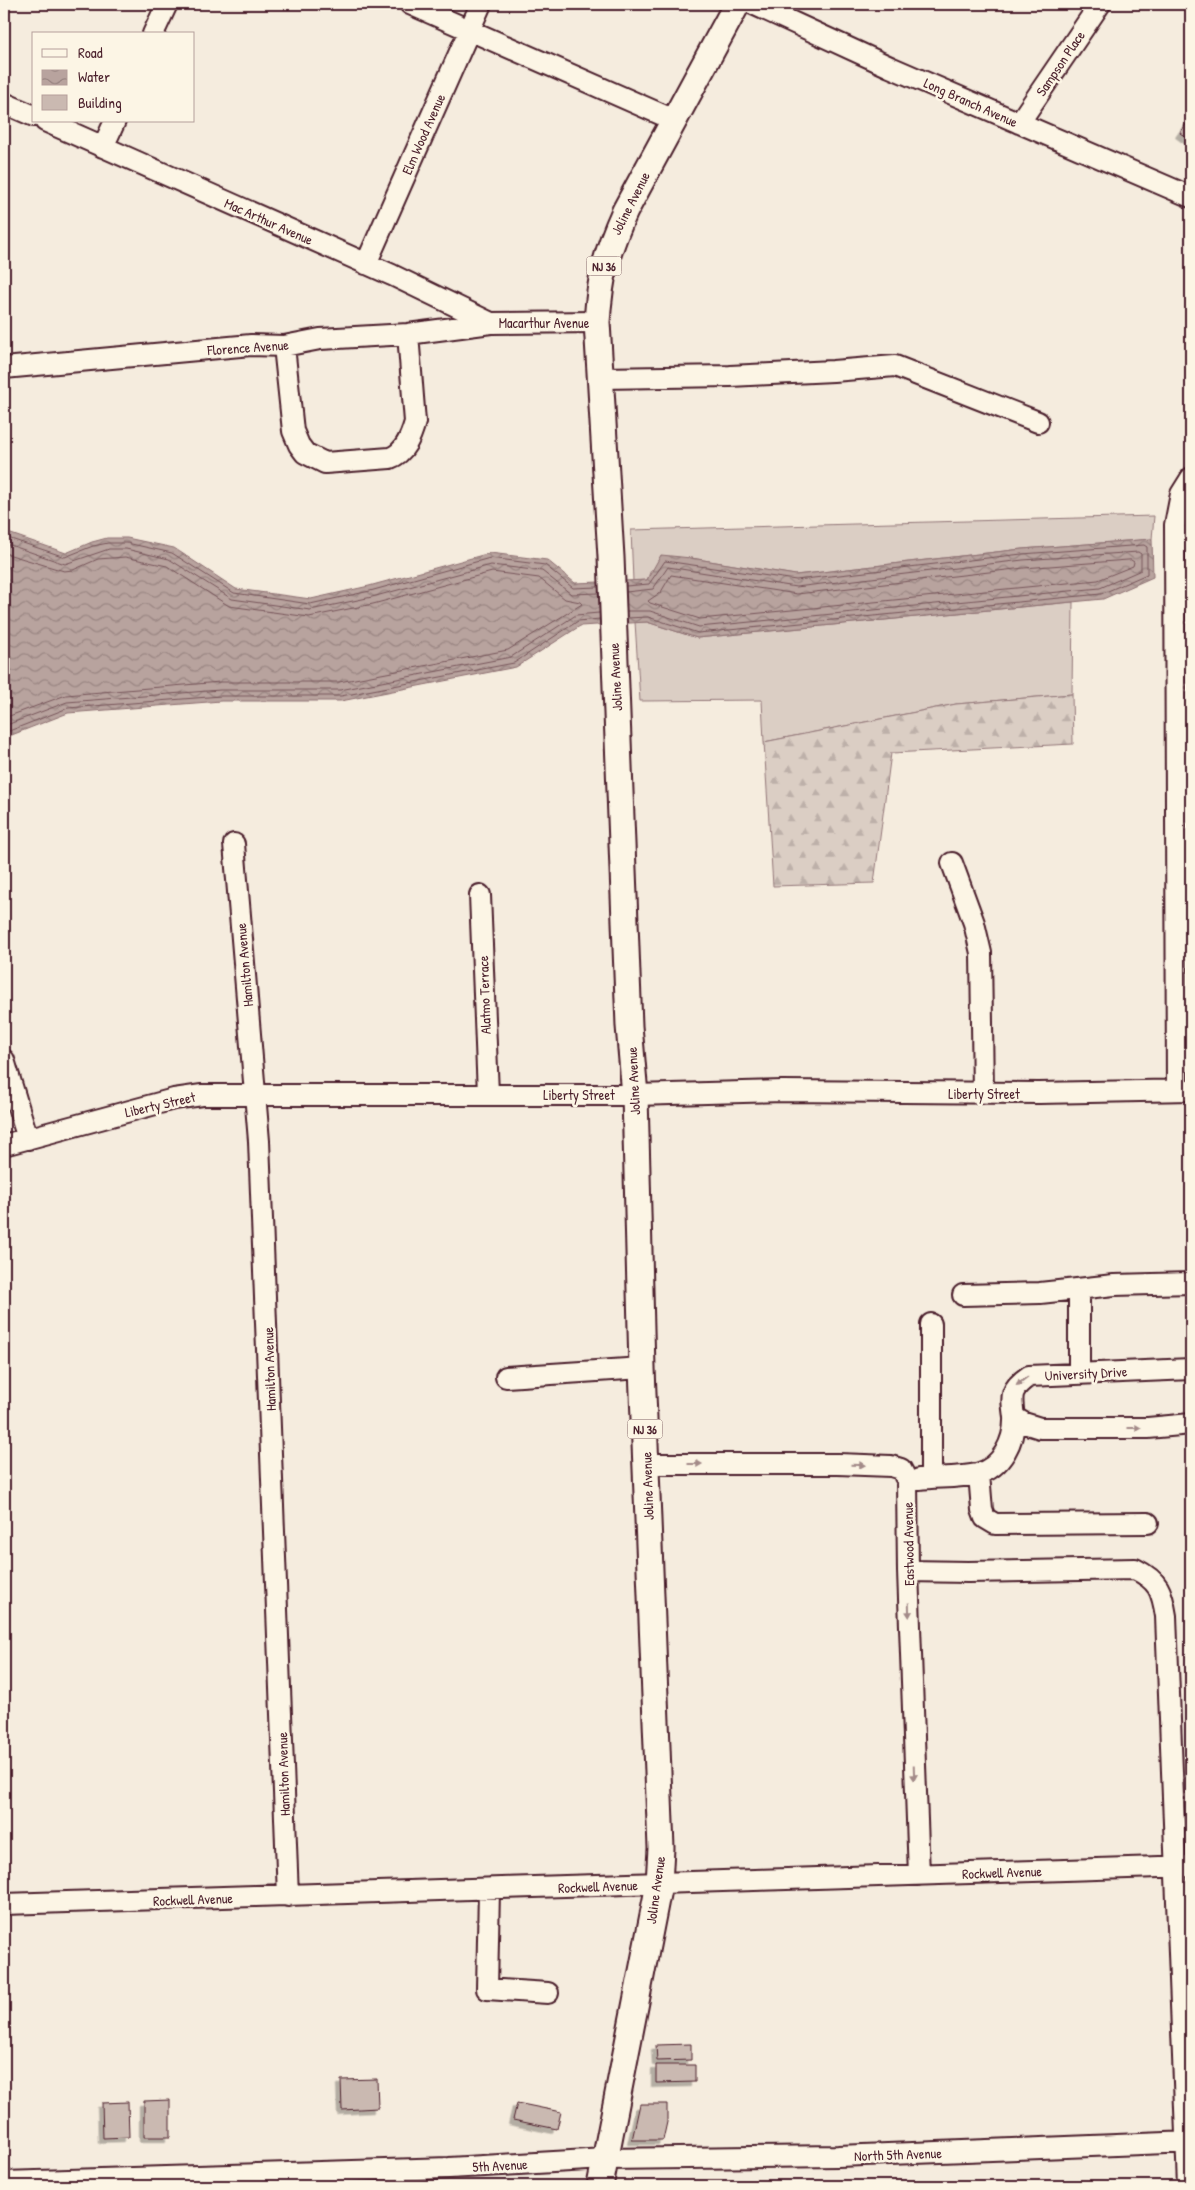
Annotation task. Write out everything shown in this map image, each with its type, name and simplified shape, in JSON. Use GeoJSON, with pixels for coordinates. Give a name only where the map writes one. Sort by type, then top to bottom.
{"type":"FeatureCollection","features":[{"type":"Feature","properties":{"kind":"main road","name":"Joline Avenue"},"geometry":{"type":"LineString","coordinates":[[600,2186],[659,1884],[660,1800],[642,1368],[635,1095],[630,1026],[611,559],[597,322],[603,270],[610,244],[737,4]]}},
{"type":"Feature","properties":{"kind":"street"},"geometry":{"type":"LineString","coordinates":[[154,32],[167,4]]}},
{"type":"Feature","properties":{"kind":"street"},"geometry":{"type":"LineString","coordinates":[[410,4],[674,120]]}},
{"type":"Feature","properties":{"kind":"street","name":"Elm Wood Avenue"},"geometry":{"type":"LineString","coordinates":[[366,264],[481,4]]}},
{"type":"Feature","properties":{"kind":"street","name":"Long Branch Avenue"},"geometry":{"type":"LineString","coordinates":[[753,4],[1191,198]]}},
{"type":"Feature","properties":{"kind":"street","name":"Sampson Place"},"geometry":{"type":"LineString","coordinates":[[1019,123],[1100,4]]}},
{"type":"Feature","properties":{"kind":"street"},"geometry":{"type":"LineString","coordinates":[[4,103],[32,115]]}},
{"type":"Feature","properties":{"kind":"street","name":"Mac Arthur Avenue"},"geometry":{"type":"LineString","coordinates":[[47,122],[366,264],[491,323]]}},
{"type":"Feature","properties":{"kind":"street"},"geometry":{"type":"LineString","coordinates":[[103,147],[115,122]]}},
{"type":"Feature","properties":{"kind":"street","name":"Macarthur Avenue"},"geometry":{"type":"LineString","coordinates":[[491,323],[597,322]]}},
{"type":"Feature","properties":{"kind":"street","name":"Florence Avenue"},"geometry":{"type":"LineString","coordinates":[[4,368],[251,345],[284,346],[320,339],[408,334],[491,323]]}},
{"type":"Feature","properties":{"kind":"street"},"geometry":{"type":"LineString","coordinates":[[284,346],[293,431],[299,445],[306,453],[325,463],[390,458],[404,448],[411,436],[415,422],[408,334]]}},
{"type":"Feature","properties":{"kind":"street"},"geometry":{"type":"LineString","coordinates":[[601,378],[730,376],[895,366],[1038,422]]}},
{"type":"Feature","properties":{"kind":"street"},"geometry":{"type":"LineString","coordinates":[[1184,1090],[1184,805],[1175,525],[1181,494],[1191,478]]}},
{"type":"Feature","properties":{"kind":"street","name":"Hamilton Avenue"},"geometry":{"type":"LineString","coordinates":[[234,844],[259,1141],[288,1896]]}},
{"type":"Feature","properties":{"kind":"street"},"geometry":{"type":"LineString","coordinates":[[952,863],[974,923],[981,953],[982,1093]]}},
{"type":"Feature","properties":{"kind":"street","name":"Alatmo Terrace"},"geometry":{"type":"LineString","coordinates":[[480,895],[488,1094]]}},
{"type":"Feature","properties":{"kind":"street"},"geometry":{"type":"LineString","coordinates":[[4,1060],[28,1139]]}},
{"type":"Feature","properties":{"kind":"street","name":"Liberty Street"},"geometry":{"type":"LineString","coordinates":[[4,1145],[174,1099],[202,1095],[635,1095],[783,1091],[982,1093],[1184,1090]]}},
{"type":"Feature","properties":{"kind":"street"},"geometry":{"type":"LineString","coordinates":[[963,1295],[1040,1293],[1114,1285],[1191,1283]]}},
{"type":"Feature","properties":{"kind":"street"},"geometry":{"type":"LineString","coordinates":[[1079,1289],[1079,1373]]}},
{"type":"Feature","properties":{"kind":"street"},"geometry":{"type":"LineString","coordinates":[[931,1324],[931,1478]]}},
{"type":"Feature","properties":{"kind":"street"},"geometry":{"type":"LineString","coordinates":[[506,1377],[642,1368]]}},
{"type":"Feature","properties":{"kind":"street","name":"University Drive"},"geometry":{"type":"LineString","coordinates":[[979,1474],[992,1467],[1008,1450],[1014,1430],[1011,1398],[1016,1385],[1029,1376],[1191,1369]]}},
{"type":"Feature","properties":{"kind":"street"},"geometry":{"type":"LineString","coordinates":[[1014,1417],[1024,1423],[1040,1428],[1148,1428],[1191,1424]]}},
{"type":"Feature","properties":{"kind":"street"},"geometry":{"type":"LineString","coordinates":[[646,1464],[890,1466],[902,1469],[907,1480],[979,1474],[982,1510],[986,1518],[995,1524],[1148,1523]]}},
{"type":"Feature","properties":{"kind":"street","name":"Eastwood Avenue"},"geometry":{"type":"LineString","coordinates":[[907,1480],[908,1570],[919,1875]]}},
{"type":"Feature","properties":{"kind":"street"},"geometry":{"type":"LineString","coordinates":[[908,1570],[968,1572],[1135,1569],[1148,1576],[1159,1587],[1163,1596],[1166,1616],[1184,1866],[1189,2142],[1188,2186]]}},
{"type":"Feature","properties":{"kind":"street","name":"Rockwell Avenue"},"geometry":{"type":"LineString","coordinates":[[4,1904],[489,1890],[1184,1866]]}},
{"type":"Feature","properties":{"kind":"street"},"geometry":{"type":"LineString","coordinates":[[489,1890],[487,1988],[548,1993]]}},
{"type":"Feature","properties":{"kind":"street","name":"North 5th Avenue"},"geometry":{"type":"LineString","coordinates":[[605,2159],[838,2156],[1189,2142]]}},
{"type":"Feature","properties":{"kind":"street","name":"5th Avenue"},"geometry":{"type":"LineString","coordinates":[[4,2182],[449,2168],[605,2159]]}},
{"type":"Feature","properties":{"kind":"green space"},"geometry":{"type":"Polygon","coordinates":[[[1154,516],[1152,539],[1022,549],[795,575],[691,558],[651,570],[647,580],[633,581],[631,530],[1154,516]]]}},
{"type":"Feature","properties":{"kind":"green space"},"geometry":{"type":"Polygon","coordinates":[[[1073,602],[1072,694],[956,704],[764,742],[762,700],[640,701],[635,622],[647,622],[697,638],[1073,602]]]}},
{"type":"Feature","properties":{"kind":"green space"},"geometry":{"type":"Polygon","coordinates":[[[1072,694],[1073,744],[891,753],[874,883],[773,886],[764,742],[956,704],[1072,694]]]}},
{"type":"Feature","properties":{"kind":"water"},"geometry":{"type":"Polygon","coordinates":[[[4,534],[11,534],[66,553],[107,538],[127,538],[174,548],[236,589],[311,599],[369,586],[490,553],[547,560],[575,583],[647,580],[661,555],[796,575],[1022,549],[1152,539],[1153,577],[1103,599],[697,638],[647,622],[580,626],[516,667],[341,701],[221,701],[68,713],[4,738],[4,534]]]}},
{"type":"Feature","properties":{"kind":"building"},"geometry":{"type":"Polygon","coordinates":[[[1191,117],[1191,141],[1180,133],[1191,117]]]}},
{"type":"Feature","properties":{"kind":"building"},"geometry":{"type":"Polygon","coordinates":[[[691,2044],[691,2060],[657,2061],[656,2045],[691,2044]]]}},
{"type":"Feature","properties":{"kind":"building"},"geometry":{"type":"Polygon","coordinates":[[[656,2065],[695,2065],[695,2082],[656,2083],[656,2065]]]}},
{"type":"Feature","properties":{"kind":"building"},"geometry":{"type":"Polygon","coordinates":[[[377,2079],[378,2108],[342,2110],[341,2080],[377,2079]]]}},
{"type":"Feature","properties":{"kind":"building"},"geometry":{"type":"Polygon","coordinates":[[[170,2100],[170,2137],[144,2137],[144,2101],[170,2100]]]}},
{"type":"Feature","properties":{"kind":"building"},"geometry":{"type":"Polygon","coordinates":[[[128,2102],[129,2137],[103,2138],[102,2103],[128,2102]]]}},
{"type":"Feature","properties":{"kind":"building"},"geometry":{"type":"Polygon","coordinates":[[[517,2103],[561,2112],[557,2129],[513,2120],[517,2103]]]}},
{"type":"Feature","properties":{"kind":"building"},"geometry":{"type":"Polygon","coordinates":[[[640,2104],[667,2104],[667,2122],[663,2140],[632,2140],[640,2104]]]}}]}
